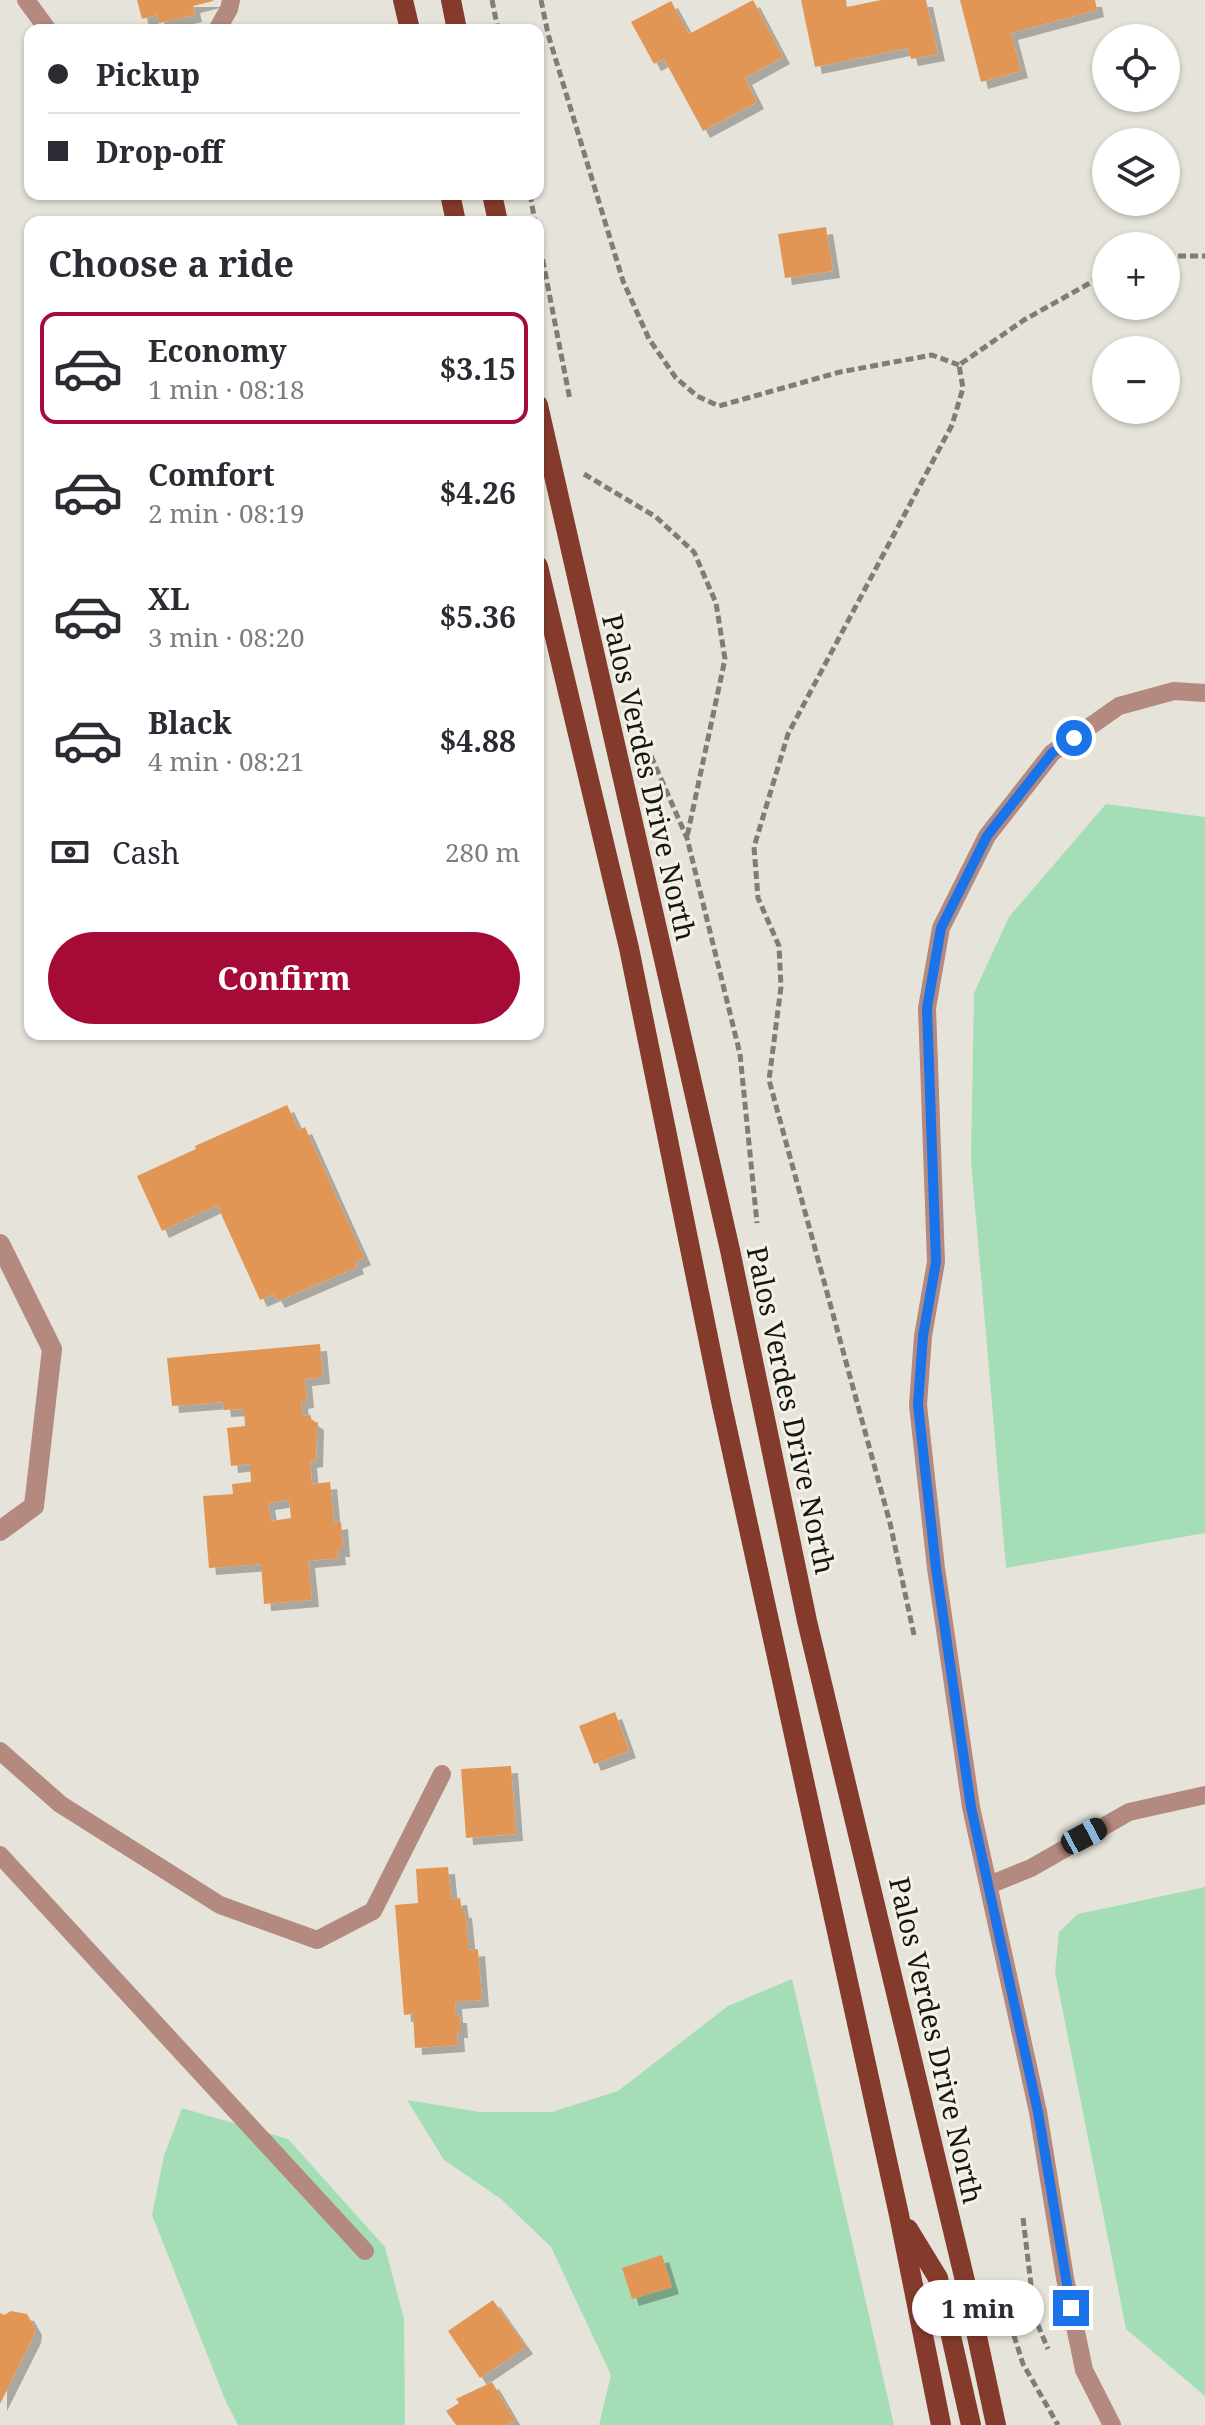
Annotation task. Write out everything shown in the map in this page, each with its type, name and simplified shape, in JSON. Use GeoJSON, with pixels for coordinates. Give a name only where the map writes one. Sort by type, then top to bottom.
{"type":"FeatureCollection","features":[{"type":"Feature","properties":{"kind":"main road"},"geometry":{"type":"LineString","coordinates":[[403,0],[409,24]]}},
{"type":"Feature","properties":{"kind":"main road"},"geometry":{"type":"LineString","coordinates":[[451,0],[456,24]]}},
{"type":"Feature","properties":{"kind":"main road","name":"Palos Verdes Drive North"},"geometry":{"type":"LineString","coordinates":[[544,431],[730,1250],[807,1621],[963,2269],[996,2425]]}},
{"type":"Feature","properties":{"kind":"main road"},"geometry":{"type":"LineString","coordinates":[[544,591],[629,948],[721,1401],[899,2215],[941,2425]]}},
{"type":"Feature","properties":{"kind":"main road"},"geometry":{"type":"LineString","coordinates":[[899,2215],[938,2278],[971,2425]]}},
{"type":"Feature","properties":{"kind":"street"},"geometry":{"type":"LineString","coordinates":[[0,1244],[52,1349],[34,1506],[0,1531]]}},
{"type":"Feature","properties":{"kind":"lane"},"geometry":{"type":"LineString","coordinates":[[26,0],[44,24]]}},
{"type":"Feature","properties":{"kind":"lane"},"geometry":{"type":"LineString","coordinates":[[220,24],[231,0]]}},
{"type":"Feature","properties":{"kind":"lane"},"geometry":{"type":"LineString","coordinates":[[1112,2425],[1084,2370],[1065,2278],[1038,2112],[971,1807],[936,1568],[918,1405],[923,1336],[936,1262],[927,1008],[941,928],[987,836],[1052,753],[1119,706],[1174,691],[1205,693]]}},
{"type":"Feature","properties":{"kind":"lane"},"geometry":{"type":"LineString","coordinates":[[0,1751],[60,1804],[220,1905],[317,1940],[373,1911],[442,1774]]}},
{"type":"Feature","properties":{"kind":"lane"},"geometry":{"type":"LineString","coordinates":[[989,1885],[1031,1868],[1129,1812],[1205,1795]]}},
{"type":"Feature","properties":{"kind":"lane"},"geometry":{"type":"LineString","coordinates":[[0,1855],[365,2251]]}},
{"type":"Feature","properties":{"kind":"path"},"geometry":{"type":"LineString","coordinates":[[492,0],[497,24]]}},
{"type":"Feature","properties":{"kind":"path"},"geometry":{"type":"LineString","coordinates":[[541,0],[548,34],[623,281],[649,339],[676,378],[697,396],[719,406],[840,372],[932,355],[959,365]]}},
{"type":"Feature","properties":{"kind":"path"},"geometry":{"type":"LineString","coordinates":[[1180,256],[1205,256]]}},
{"type":"Feature","properties":{"kind":"path"},"geometry":{"type":"LineString","coordinates":[[544,267],[573,414]]}},
{"type":"Feature","properties":{"kind":"path"},"geometry":{"type":"LineString","coordinates":[[581,459],[584,474],[656,517],[694,552],[716,603],[725,659],[687,838],[740,1054],[758,1228]]}},
{"type":"Feature","properties":{"kind":"path"},"geometry":{"type":"LineString","coordinates":[[1000,2291],[1023,2364],[1058,2425]]}},
{"type":"Feature","properties":{"kind":"green space"},"geometry":{"type":"Polygon","coordinates":[[[1106,804],[1205,817],[1205,1533],[1006,1568],[971,1160],[974,993],[1009,917],[1106,804]]]}},
{"type":"Feature","properties":{"kind":"green space"},"geometry":{"type":"Polygon","coordinates":[[[1205,1887],[1205,2396],[1126,2329],[1055,1972],[1059,1932],[1078,1914],[1205,1887]]]}},
{"type":"Feature","properties":{"kind":"green space"},"geometry":{"type":"Polygon","coordinates":[[[792,1979],[894,2425],[599,2425],[611,2375],[551,2247],[501,2199],[444,2160],[407,2100],[480,2112],[552,2112],[618,2091],[728,2006],[792,1979]]]}},
{"type":"Feature","properties":{"kind":"green space"},"geometry":{"type":"Polygon","coordinates":[[[182,2108],[288,2139],[385,2247],[404,2319],[405,2425],[238,2425],[152,2215],[164,2156],[182,2108]]]}},
{"type":"Feature","properties":{"kind":"building"},"geometry":{"type":"Polygon","coordinates":[[[137,0],[213,1],[193,6],[195,15],[159,23],[157,15],[142,19],[137,0]]]}},
{"type":"Feature","properties":{"kind":"building"},"geometry":{"type":"Polygon","coordinates":[[[753,0],[783,57],[745,78],[757,102],[703,131],[664,59],[654,64],[631,22],[671,1],[689,34],[753,0]]]}},
{"type":"Feature","properties":{"kind":"building"},"geometry":{"type":"Polygon","coordinates":[[[801,0],[846,0],[847,7],[881,0],[926,0],[938,54],[911,59],[908,48],[815,67],[801,0]]]}},
{"type":"Feature","properties":{"kind":"building"},"geometry":{"type":"Polygon","coordinates":[[[960,0],[1095,0],[1097,10],[1011,33],[1021,71],[981,82],[960,0]]]}},
{"type":"Feature","properties":{"kind":"building"},"geometry":{"type":"Polygon","coordinates":[[[826,227],[833,271],[785,278],[778,234],[826,227]]]}},
{"type":"Feature","properties":{"kind":"building"},"geometry":{"type":"Polygon","coordinates":[[[287,1105],[299,1130],[305,1127],[364,1258],[355,1262],[357,1267],[278,1301],[274,1294],[260,1300],[217,1205],[162,1231],[137,1176],[287,1105]]]}},
{"type":"Feature","properties":{"kind":"building"},"geometry":{"type":"Polygon","coordinates":[[[320,1344],[323,1377],[305,1379],[307,1401],[301,1402],[303,1416],[311,1415],[317,1423],[316,1460],[310,1461],[312,1484],[330,1482],[334,1523],[341,1522],[343,1550],[338,1550],[339,1558],[308,1561],[312,1600],[264,1604],[261,1564],[209,1568],[203,1496],[233,1494],[232,1484],[251,1482],[250,1464],[231,1466],[227,1428],[245,1426],[244,1409],[224,1410],[223,1402],[172,1406],[167,1358],[320,1344]],[[289,1500],[268,1503],[271,1521],[291,1518],[289,1500]]]}},
{"type":"Feature","properties":{"kind":"building"},"geometry":{"type":"Polygon","coordinates":[[[615,1712],[629,1751],[594,1764],[579,1726],[615,1712]]]}},
{"type":"Feature","properties":{"kind":"building"},"geometry":{"type":"Polygon","coordinates":[[[511,1766],[516,1834],[466,1838],[461,1769],[511,1766]]]}},
{"type":"Feature","properties":{"kind":"building"},"geometry":{"type":"Polygon","coordinates":[[[448,1867],[451,1899],[460,1898],[462,1911],[465,1911],[469,1950],[478,1949],[482,2000],[455,2002],[456,2016],[460,2016],[458,2045],[415,2048],[413,2014],[404,2015],[395,1905],[418,1903],[416,1869],[448,1867]]]}},
{"type":"Feature","properties":{"kind":"building"},"geometry":{"type":"Polygon","coordinates":[[[662,2255],[672,2287],[632,2299],[622,2268],[662,2255]]]}},
{"type":"Feature","properties":{"kind":"building"},"geometry":{"type":"Polygon","coordinates":[[[493,2300],[526,2347],[480,2378],[448,2331],[493,2300]]]}},
{"type":"Feature","properties":{"kind":"building"},"geometry":{"type":"Polygon","coordinates":[[[11,2311],[27,2314],[35,2328],[34,2336],[0,2404],[0,2313],[4,2315],[11,2311]]]}},
{"type":"Feature","properties":{"kind":"building"},"geometry":{"type":"Polygon","coordinates":[[[492,2382],[515,2421],[506,2425],[456,2425],[446,2411],[459,2403],[456,2399],[492,2382]]]}},
{"type":"Feature","properties":{"kind":"route"},"geometry":{"type":"LineString","coordinates":[[1071,2308],[1038,2112],[971,1807],[936,1568],[918,1405],[923,1336],[936,1262],[927,1008],[941,928],[987,836],[1052,753],[1074,738]]}}]}
